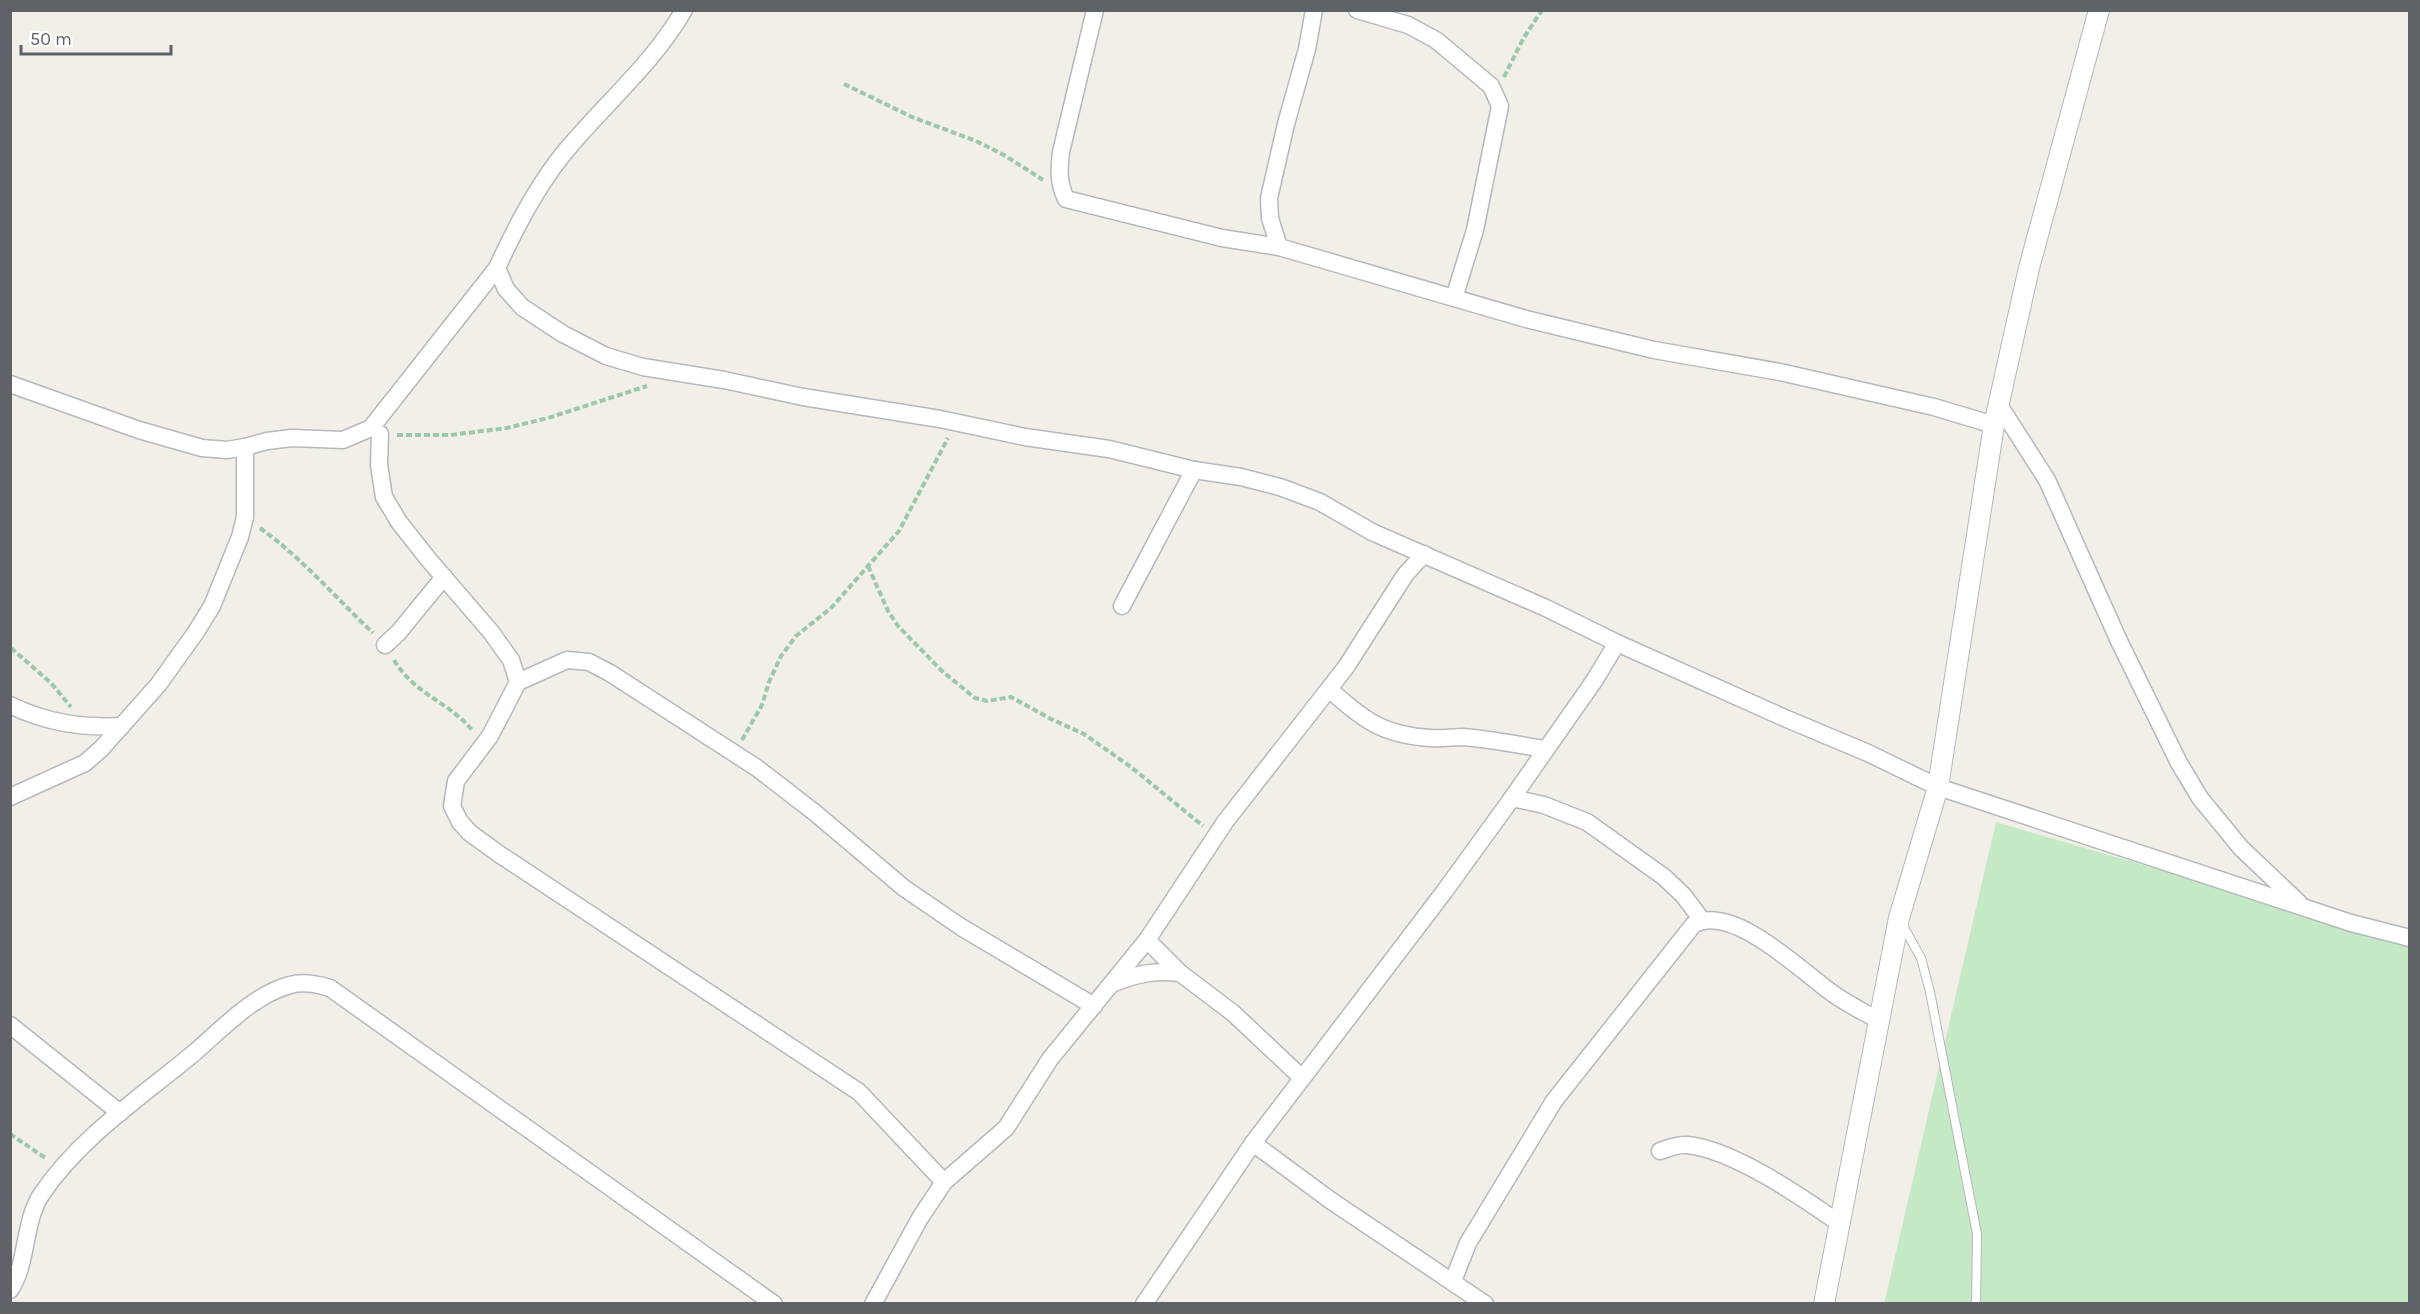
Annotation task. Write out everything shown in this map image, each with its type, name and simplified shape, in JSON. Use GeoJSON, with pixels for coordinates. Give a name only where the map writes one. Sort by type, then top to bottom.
{"type":"FeatureCollection","features":[{"type":"Feature","properties":{"kind":"street"},"geometry":{"type":"LineString","coordinates":[[10,384],[183,444],[227,450],[292,438],[343,440],[371,428],[497,268],[534,196],[567,149],[646,64],[670,34],[684,10]]}},
{"type":"Feature","properties":{"kind":"street"},"geometry":{"type":"LineString","coordinates":[[1095,10],[1061,152],[1058,173],[1066,199],[1222,238],[1279,247],[1526,320],[1934,407],[1994,425]]}},
{"type":"Feature","properties":{"kind":"street"},"geometry":{"type":"LineString","coordinates":[[1279,247],[1270,218],[1269,198],[1286,124],[1307,49],[1314,10]]}},
{"type":"Feature","properties":{"kind":"street"},"geometry":{"type":"LineString","coordinates":[[1357,10],[1408,25],[1436,40],[1491,86],[1500,106],[1475,230],[1454,298]]}},
{"type":"Feature","properties":{"kind":"street"},"geometry":{"type":"LineString","coordinates":[[1824,1304],[1899,918],[1938,788],[1994,425],[2029,268],[2099,10]]}},
{"type":"Feature","properties":{"kind":"street"},"geometry":{"type":"LineString","coordinates":[[497,268],[506,289],[522,307],[563,334],[606,356],[643,367],[803,397],[958,422],[1025,437],[1109,449],[1194,470],[1241,477],[1280,487],[1320,502],[1372,532],[1546,608],[1617,643],[1786,719],[1868,753],[1938,788],[2304,908],[2409,938]]}},
{"type":"Feature","properties":{"kind":"street"},"geometry":{"type":"LineString","coordinates":[[1999,405],[2047,480],[2120,641],[2179,763],[2200,798],[2241,848],[2304,908]]}},
{"type":"Feature","properties":{"kind":"street"},"geometry":{"type":"LineString","coordinates":[[380,434],[379,465],[384,497],[399,522],[511,660],[518,682]]}},
{"type":"Feature","properties":{"kind":"street"},"geometry":{"type":"LineString","coordinates":[[10,797],[85,763],[101,749],[158,685],[212,606],[240,537],[245,517],[246,447]]}},
{"type":"Feature","properties":{"kind":"street"},"geometry":{"type":"LineString","coordinates":[[1122,606],[1194,470]]}},
{"type":"Feature","properties":{"kind":"street"},"geometry":{"type":"LineString","coordinates":[[873,1304],[920,1218],[944,1182],[1006,1128],[1050,1059],[1147,940],[1216,836],[1346,667],[1405,575],[1424,554]]}},
{"type":"Feature","properties":{"kind":"street"},"geometry":{"type":"LineString","coordinates":[[385,645],[398,633],[444,577]]}},
{"type":"Feature","properties":{"kind":"street"},"geometry":{"type":"LineString","coordinates":[[1144,1304],[1253,1143],[1444,892],[1594,681],[1617,643]]}},
{"type":"Feature","properties":{"kind":"street"},"geometry":{"type":"LineString","coordinates":[[944,1182],[858,1092],[470,833],[460,822],[452,806],[456,781],[490,736],[518,682],[567,660],[589,662],[610,673],[757,768],[814,812],[904,888],[961,927],[1094,1006]]}},
{"type":"Feature","properties":{"kind":"street"},"geometry":{"type":"LineString","coordinates":[[1329,689],[1361,718],[1389,732],[1433,739],[1463,737],[1545,749]]}},
{"type":"Feature","properties":{"kind":"street"},"geometry":{"type":"LineString","coordinates":[[10,705],[58,723],[90,728],[122,726]]}},
{"type":"Feature","properties":{"kind":"street"},"geometry":{"type":"LineString","coordinates":[[1512,798],[1544,805],[1587,822],[1664,877],[1683,895],[1702,920]]}},
{"type":"Feature","properties":{"kind":"street"},"geometry":{"type":"LineString","coordinates":[[1453,1281],[1468,1243],[1554,1101],[1694,924],[1708,919],[1731,925],[1755,936],[1784,954],[1808,976],[1836,996],[1880,1021]]}},
{"type":"Feature","properties":{"kind":"street"},"geometry":{"type":"LineString","coordinates":[[1147,940],[1180,973],[1233,1013],[1301,1077]]}},
{"type":"Feature","properties":{"kind":"street"},"geometry":{"type":"LineString","coordinates":[[1112,984],[1142,973],[1160,971],[1180,973]]}},
{"type":"Feature","properties":{"kind":"street"},"geometry":{"type":"LineString","coordinates":[[10,1290],[18,1272],[31,1217],[40,1197],[61,1170],[103,1126],[257,1001],[291,984],[310,983],[330,988],[774,1304]]}},
{"type":"Feature","properties":{"kind":"street"},"geometry":{"type":"LineString","coordinates":[[10,1024],[120,1113]]}},
{"type":"Feature","properties":{"kind":"street"},"geometry":{"type":"LineString","coordinates":[[1253,1143],[1330,1200],[1485,1304]]}},
{"type":"Feature","properties":{"kind":"street"},"geometry":{"type":"LineString","coordinates":[[1660,1151],[1688,1145],[1733,1159],[1810,1203],[1839,1223]]}},
{"type":"Feature","properties":{"kind":"lane"},"geometry":{"type":"LineString","coordinates":[[1899,918],[1921,958],[1930,992],[1977,1234],[1976,1304]]}},
{"type":"Feature","properties":{"kind":"path"},"geometry":{"type":"LineString","coordinates":[[1498,101],[1512,60],[1542,10]]}},
{"type":"Feature","properties":{"kind":"path"},"geometry":{"type":"LineString","coordinates":[[844,84],[912,117],[976,141],[1005,155],[1062,190]]}},
{"type":"Feature","properties":{"kind":"path"},"geometry":{"type":"LineString","coordinates":[[380,434],[450,435],[507,428],[548,418],[612,395],[643,387],[673,372]]}},
{"type":"Feature","properties":{"kind":"path"},"geometry":{"type":"LineString","coordinates":[[733,753],[762,705],[781,656],[796,636],[831,608],[899,531],[958,422]]}},
{"type":"Feature","properties":{"kind":"path"},"geometry":{"type":"LineString","coordinates":[[245,517],[278,541],[346,604],[385,645],[407,680],[464,721],[476,735],[480,748]]}},
{"type":"Feature","properties":{"kind":"path"},"geometry":{"type":"LineString","coordinates":[[868,566],[888,611],[898,626],[942,671],[975,698],[987,701],[1011,697],[1084,734],[1131,767],[1216,836]]}},
{"type":"Feature","properties":{"kind":"path"},"geometry":{"type":"LineString","coordinates":[[11,648],[56,688],[90,728]]}},
{"type":"Feature","properties":{"kind":"path"},"geometry":{"type":"LineString","coordinates":[[10,1134],[42,1154],[61,1170]]}},
{"type":"Feature","properties":{"kind":"green space"},"geometry":{"type":"Polygon","coordinates":[[[1996,822],[2409,943],[2409,1303],[1884,1304],[1996,822]]]}}]}
